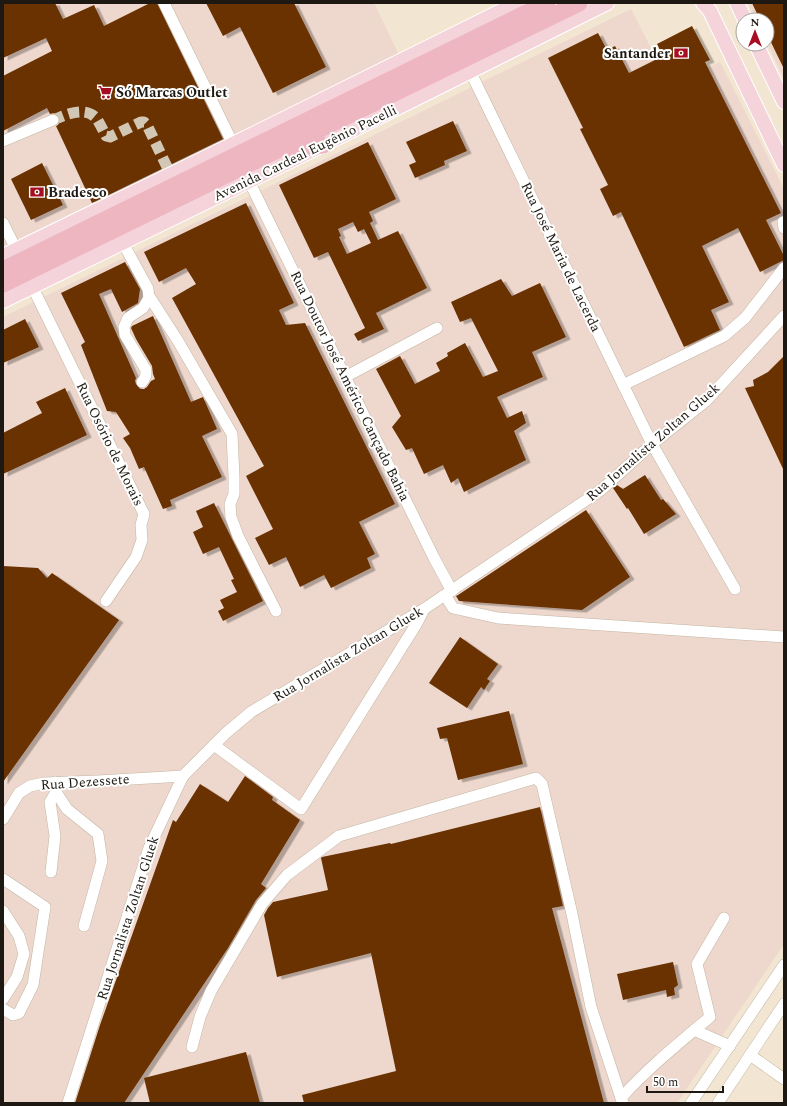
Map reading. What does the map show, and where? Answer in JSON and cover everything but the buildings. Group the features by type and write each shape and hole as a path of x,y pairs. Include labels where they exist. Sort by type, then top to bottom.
{"highway":[{"name":"Avenida Cardeal Eugênio Pacelli","path":"3,284 206,185 548,3"},
{"name":"Avenida Cardeal Eugênio Pacelli","path":"3,270 294,128 387,89 579,3"},
{"path":"233,144 294,128"},
{"path":"206,185 217,184 313,146 323,145"}],"main road":[{"path":"3,256 170,171 233,144 518,3"},
{"name":"Avenida Cardeal Eugênio Pacelli","path":"3,301 323,145 607,3"},
{"path":"703,3 710,11 784,165"},
{"path":"760,52 784,102"}],"street":[{"path":"164,3 233,144"},
{"name":"Rua José Maria de Lacerda","path":"470,71 652,444 735,588"},
{"path":"3,141 53,120"},
{"name":"Rua Doutor José Américo Cançado Bahia","path":"249,181 434,558 453,608 498,618 784,637"},
{"path":"3,223 16,249"},
{"path":"123,242 148,289 149,296 178,341 232,434 234,494 230,504 231,517 238,536 276,611"},
{"path":"623,385 724,336 745,318 784,268"},
{"name":"Rua Osório de Morais","path":"32,286 144,514 141,525 142,540 136,557 106,602"},
{"path":"142,382 146,376 146,370 126,335 124,327 128,318 143,308 149,296"},
{"name":"Rua Jornalista Zoltan Gluek","path":"68,1103 149,848 183,776 214,745 251,712 424,609 601,490 652,444 706,401 784,316"},
{"path":"345,377 437,328"},
{"path":"214,745 301,809 424,609"},
{"name":"Rua Dezessete","path":"3,819 19,793 30,786 44,783 56,787 106,781 183,776"},
{"path":"192,1047 200,1017 211,992 262,904 287,875 339,836 536,778 542,784 572,914 591,1007 622,1101"},
{"path":"51,872 55,836 50,802 56,787"},
{"path":"56,787 66,809 98,834 102,861 84,926"},
{"path":"3,879 45,907 33,985 19,1013 13,1015 3,1009"},
{"path":"3,911 19,936 24,954 17,977 3,999"},
{"path":"622,1101 634,1085 710,1017 697,964 724,918"},
{"path":"691,1103 784,965"},
{"path":"718,1103 784,1004"},
{"path":"694,1030 730,1046"},
{"path":"750,1055 784,1079"}],"shaded area":[{"path":"3,3 374,3 399,55 3,249"},
{"path":"749,3 784,3 784,79 771,52 775,52 775,12 753,12"},
{"path":"631,9 670,85 720,62 784,189 784,944 677,1103 3,1103 3,317"}],"tunnel":[{"path":"53,120 75,112 87,113 97,119 106,136 110,137 141,122 144,122 147,125 168,169"}],"place":[{"name":"Santander","path":"681,53"},
{"name":"Só Marcas Outlet","path":"105,92"},
{"name":"Bradesco","path":"37,192"}]}
